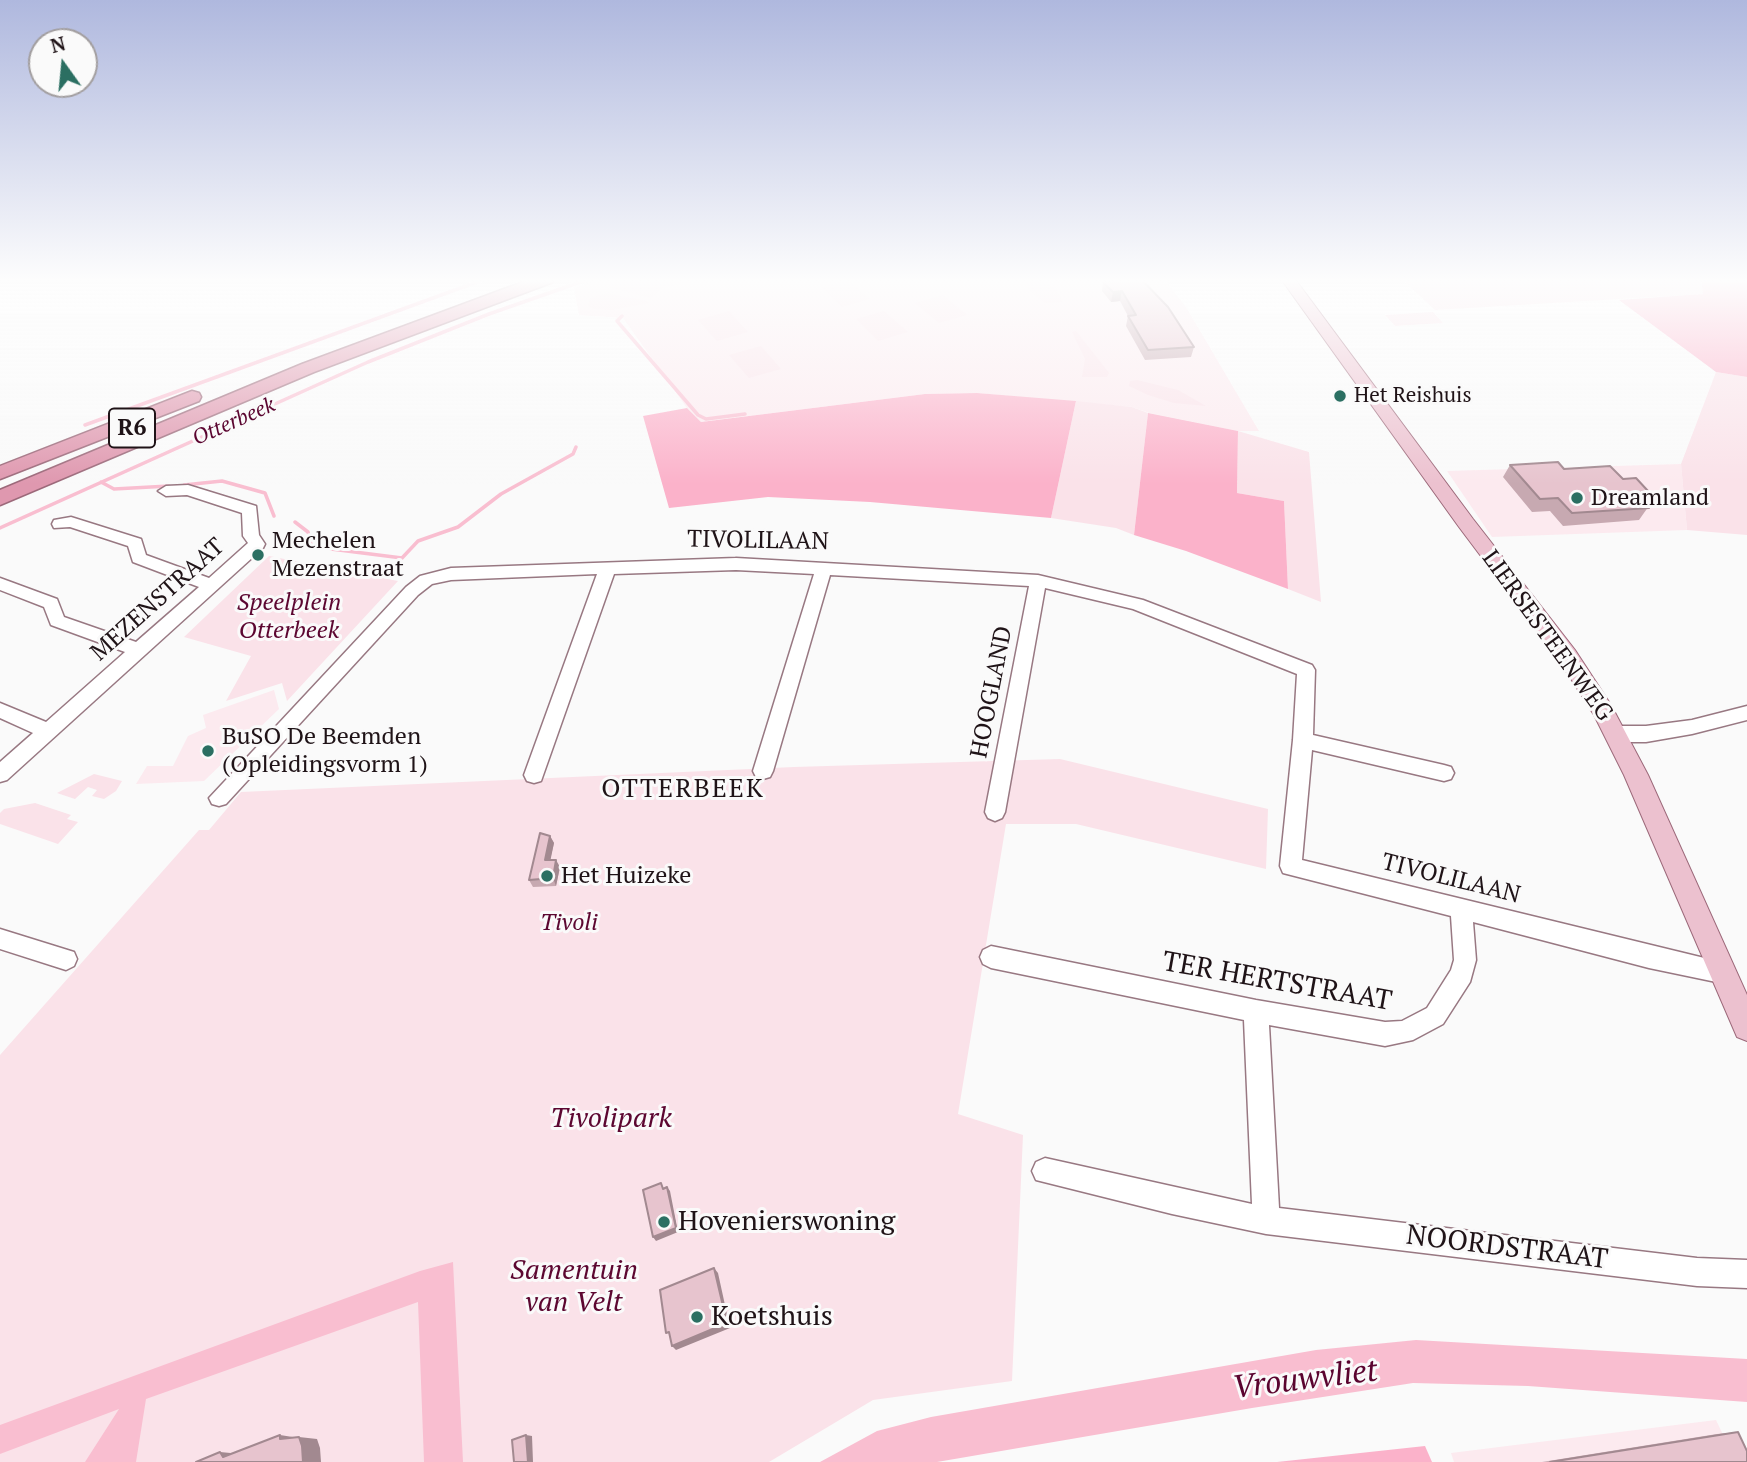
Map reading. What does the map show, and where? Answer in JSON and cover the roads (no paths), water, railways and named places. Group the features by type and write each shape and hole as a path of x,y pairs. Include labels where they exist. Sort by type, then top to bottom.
{"highway":[{"name":"R6","path":"0,486 240,383 335,347"},
{"name":"R6","path":"0,498 362,347"},
{"path":"0,473 131,420 217,388 240,383"},
{"path":"0,511 125,451 149,434"}],"main road":[{"name":"LIERSESTEENWEG","path":"1338,347 1466,523 1567,655 1616,734 1747,1027"}],"street":[{"name":"MEZENSTRAAT","path":"0,775 257,544 251,536 250,510 188,490 166,491"},
{"path":"60,524 71,522 135,543 139,558 211,585"},
{"name":"TIVOLILAAN","path":"219,798 412,591 426,580 452,574 736,564 1038,581 1137,604 1306,670 1303,740 1291,866 1649,957 1721,972"},
{"path":"763,771 824,568"},
{"path":"534,775 607,569"},
{"name":"HOOGLAND","path":"995,812 1038,581"},
{"path":"0,584 51,604 57,621 138,650"},
{"path":"0,710 48,731"},
{"path":"1616,734 1646,734 1692,727 1747,713"},
{"path":"1303,740 1444,773"},
{"name":"TER HERTSTRAAT","path":"991,957 1256,1011 1385,1034 1418,1027 1435,1016 1462,974 1465,960 1461,908"},
{"path":"0,939 66,959"},
{"path":"1256,1011 1266,1220"},
{"name":"NOORDSTRAAT","path":"1045,1171 1266,1220 1697,1272 1747,1274"}],"water":[{"path":"453,1262 463,1462 424,1462 418,1302 146,1399 136,1462 85,1462 119,1409 0,1454 0,1425 420,1271"},
{"name":"Vrouwvliet","path":"1416,1340 1747,1359 1747,1402 1528,1386 1413,1383 937,1462 820,1462 877,1431 931,1417 1316,1350"}],"waterway":[{"path":"85,425 298,347"},
{"name":"Otterbeek","path":"101,482 405,347"},
{"path":"640,347 698,415 706,419 745,414"},
{"path":"323,548 402,558 418,541 458,527 501,494 573,454 576,447"},
{"path":"184,485 222,481 265,493 274,516"},
{"name":"Otterbeek","path":"0,528 101,482"},
{"path":"101,482 114,489 169,486"},
{"path":"295,522 308,532 311,543"}],"place":[{"name":"Het Reishuis","path":"1340,396"},
{"name":"Dreamland","path":"1577,498"},
{"name":"Mechelen Mezenstraat","path":"258,555"},
{"name":"BuSO De Beemden (Opleidingsvorm 1)","path":"208,751"},
{"name":"Het Huizeke","path":"547,876"},
{"name":"Hovenierswoning","path":"664,1222"},
{"name":"Koetshuis","path":"697,1317"}],"district":[{"name":"OTTERBEEK","path":"683,790"}],"park label":[{"name":"Speelplein Otterbeek","path":"289,617"},
{"name":"Tivoli","path":"569,923"},
{"name":"Tivolipark","path":"611,1119"},
{"name":"Samentuin van Velt","path":"574,1287"}]}
